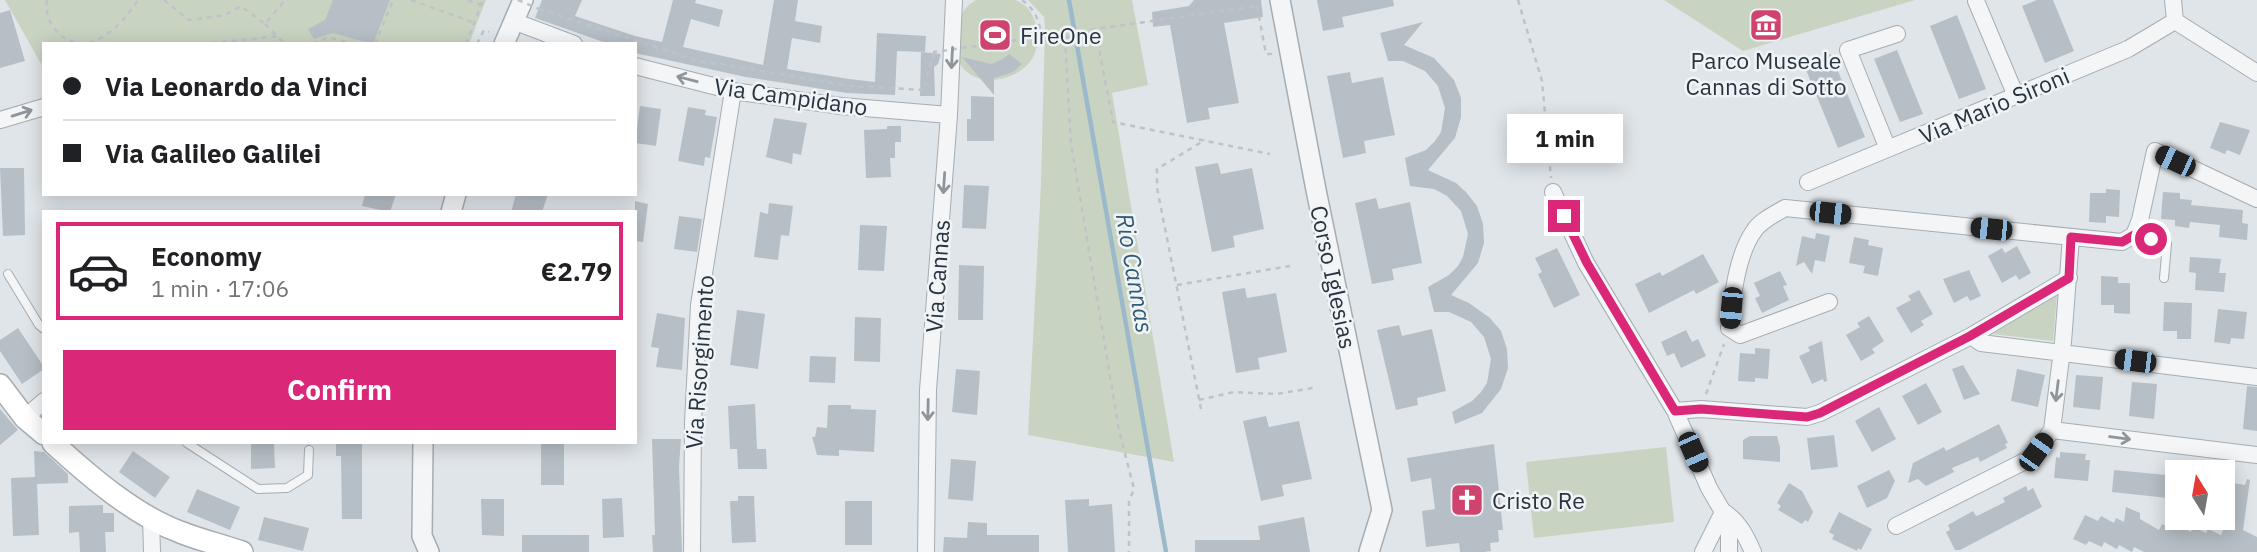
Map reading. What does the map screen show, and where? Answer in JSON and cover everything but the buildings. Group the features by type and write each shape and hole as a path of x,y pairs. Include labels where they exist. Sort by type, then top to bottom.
{"main road":[{"path":"0,385 25,418 42,433"},
{"path":"54,444 83,470 151,518 179,532 242,552"}],"street":[{"name":"Via Cannas","path":"926,552 928,390 949,115 954,0"},
{"name":"Corso Iglesias","path":"1280,0 1382,510 1369,552"},
{"path":"2173,0 2175,21 2257,73"},
{"path":"1976,1 2016,96"},
{"path":"505,42 513,21 527,3"},
{"path":"513,21 570,42"},
{"name":"Via Mario Sironi","path":"1808,182 2128,49 2175,21"},
{"path":"1888,149 1848,50 1897,34"},
{"name":"Via Campidano","path":"637,67 733,91 841,106 949,115"},
{"name":"Via Risorgimento","path":"692,552 699,305 733,91"},
{"path":"0,120 42,108"},
{"path":"1829,302 1741,335 1729,328 1744,248 1755,228 1785,208 2122,242 2134,235 2140,220 2155,151 2257,199"},
{"path":"1553,192 1587,263 1675,411 1709,488 1723,512 1729,530 1729,552"},
{"path":"1896,526 2027,460 2052,430 2062,351 2071,237"},
{"path":"1675,411 1701,409 1807,417 1820,413 1970,336 2069,278"},
{"path":"1970,336 1981,343 2257,377"},
{"path":"25,418 42,403"},
{"path":"2052,430 2257,455"},
{"path":"421,546 423,444"},
{"path":"1703,552 1723,512"},
{"path":"1723,512 1734,519 1753,552"},
{"path":"151,518 152,552"}],"lane":[{"path":"2134,235 2168,244 2164,278"},
{"path":"8,274 42,327"},
{"path":"189,444 258,489 287,488 308,475 309,450"}],"path":[{"path":"47,0 52,27 68,41 80,42"},
{"path":"94,42 122,23 138,0"},
{"path":"163,0 189,19 225,15 244,0"},
{"path":"265,24 285,0"},
{"path":"376,42 393,0"},
{"path":"411,0 475,23"},
{"path":"468,0 481,5"},
{"path":"467,42 483,0"},
{"path":"1022,0 1033,8 1040,24 1042,41 1096,33 1113,122 1270,153"},
{"path":"1517,0 1542,81 1553,192"},
{"path":"527,3 695,60 850,86 925,90 926,70 934,52 1257,6 1266,54 1271,54 1269,42"},
{"path":"241,5 284,42"},
{"path":"222,42 280,36"},
{"path":"317,42 328,37 346,42"},
{"path":"1065,37 1071,142 1119,430 1134,489 1129,501 1129,552"},
{"path":"1201,409 1157,188 1157,169 1205,140"},
{"path":"1177,285 1290,266"},
{"path":"1701,409 1729,328"},
{"path":"1199,400 1234,392 1276,394 1313,388"}],"green space":[{"path":"5,0 486,0 470,42 42,42 42,65"},
{"name":"FireOne","path":"976,0 1014,0 1028,9 1033,17 1037,34 1035,52 1024,68 1015,74 992,80 981,79 962,67 956,52 960,19 967,7"},
{"path":"1028,0 1132,0 1148,85 1112,93 1174,462 1028,435 1041,184 1045,26 1044,17"},
{"name":"Parco Museale Cannas di Sotto","path":"1664,0 1915,0 1743,51"},
{"path":"2057,294 2053,341 1993,334"},
{"path":"1666,447 1674,522 1534,538 1526,462"}],"waterway":[{"name":"Rio Cannas","path":"1069,0 1166,552"}],"place":[{"name":"Parco Museale Cannas di Sotto","path":"1766,25"},
{"name":"FireOne","path":"995,35"},
{"name":"Cristo Re","path":"1467,500"}],"route":[{"path":"1564,216 1587,263 1675,411 1701,409 1807,417 1820,413 1970,336 2069,278 2071,237 2122,242 2134,235 2151,239"}]}
